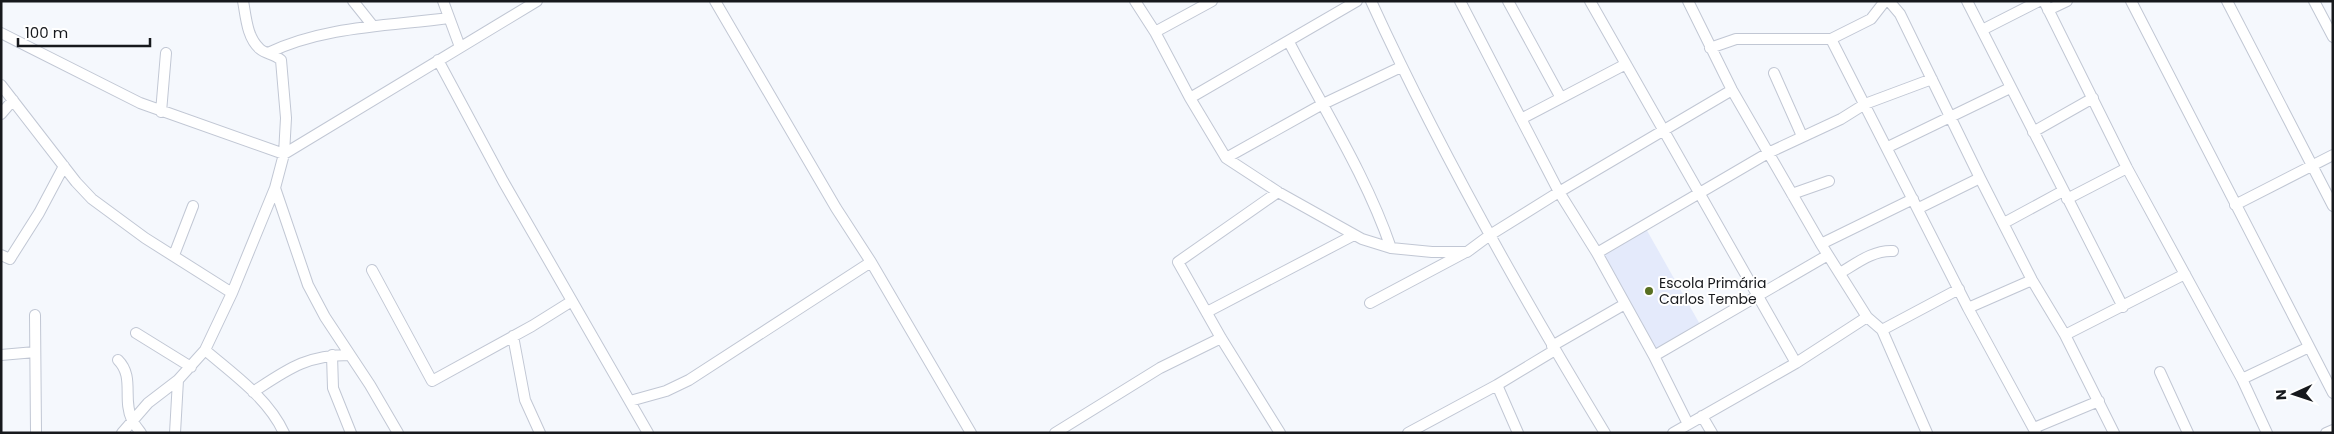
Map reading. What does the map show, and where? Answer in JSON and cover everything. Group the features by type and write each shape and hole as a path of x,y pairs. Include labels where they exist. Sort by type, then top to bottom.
{"street":[{"path":"122,433 132,419 148,403 178,380 205,350 232,293 275,188 284,154 286,118 284,83 280,60 276,55 260,49 249,33 243,1"},
{"path":"354,1 373,26"},
{"path":"443,1 460,47"},
{"path":"284,154 460,47 525,4 537,1"},
{"path":"715,1 971,433"},
{"path":"1136,1 1226,158 1278,192 1354,236 1391,248 1432,252 1466,252"},
{"path":"1155,32 1212,1"},
{"path":"1190,98 1289,42 1356,1"},
{"path":"1371,1 1401,67 1490,235 1553,348 1605,433"},
{"path":"1460,1 1559,192 1597,253 1654,356 1688,424"},
{"path":"1508,1 1561,98"},
{"path":"1590,1 1796,363"},
{"path":"1688,1 1732,90 1828,256 1867,317 1882,330 1927,433"},
{"path":"1710,48 1736,39 1831,39 1871,19 1885,1"},
{"path":"1889,1 1900,14 2032,280 2065,335 2114,433"},
{"path":"1967,1 2123,307"},
{"path":"1982,30 2039,1"},
{"path":"2067,1 2046,6 2127,168 2242,379 2267,433"},
{"path":"2131,1 2333,393"},
{"path":"2227,1 2333,206"},
{"path":"2314,1 2333,38"},
{"path":"268,53 286,44 351,28 450,18"},
{"path":"1,33 161,112 284,154"},
{"path":"1831,39 1888,147 1968,308 2035,431 2099,401"},
{"path":"1289,42 1321,105 1350,155 1382,222 1391,248"},
{"path":"161,112 166,53"},
{"path":"438,60 503,181 648,433"},
{"path":"1521,119 1626,64"},
{"path":"1226,158 1321,105 1401,67"},
{"path":"1774,72 1802,136"},
{"path":"1597,253 1768,153 1841,119 1865,104 1932,79"},
{"path":"1,85 92,199 145,238 232,293"},
{"path":"1888,147 2010,88"},
{"path":"1370,303 1466,252 1559,192 1732,90"},
{"path":"2033,132 2093,98"},
{"path":"1,114 13,100"},
{"path":"2235,205 2333,155"},
{"path":"1,255 10,259 39,214 64,166"},
{"path":"2004,223 2127,168"},
{"path":"1919,208 1980,178"},
{"path":"1792,194 1829,181"},
{"path":"275,188 308,285 325,317 398,433"},
{"path":"1278,192 1178,262 1221,338 1280,433"},
{"path":"1821,244 1913,199"},
{"path":"174,255 193,206"},
{"path":"1207,312 1354,236"},
{"path":"1840,273 1873,254 1893,251"},
{"path":"1654,356 1828,256"},
{"path":"630,401 666,390 689,380 871,262"},
{"path":"372,270 432,381 572,301"},
{"path":"2065,335 2185,274"},
{"path":"1968,308 2032,280"},
{"path":"1882,330 1959,289"},
{"path":"1408,433 1497,385 1625,304"},
{"path":"34,315 36,433"},
{"path":"1675,432 1796,363 1867,317"},
{"path":"136,333 191,367"},
{"path":"513,336 525,400 540,433"},
{"path":"1055,433 1160,368 1221,338"},
{"path":"2242,379 2309,347"},
{"path":"205,350 253,392 267,408 284,433"},
{"path":"1,355 35,352"},
{"path":"253,392 303,361 332,355 350,355"},
{"path":"332,355 333,388 351,433"},
{"path":"118,360 127,373 129,406 132,419 141,433"},
{"path":"2160,372 2188,433"},
{"path":"175,433 178,380"},
{"path":"1497,385 1515,431"},
{"path":"1702,416 1712,433"},
{"path":"2326,433 2333,430"}],"shaded area":[{"name":"Escola Primária Carlos Tembe","path":"1645,227 1702,328 1654,356 1597,253"}],"place":[{"name":"Escola Primária Carlos Tembe","path":"1649,291"}]}
